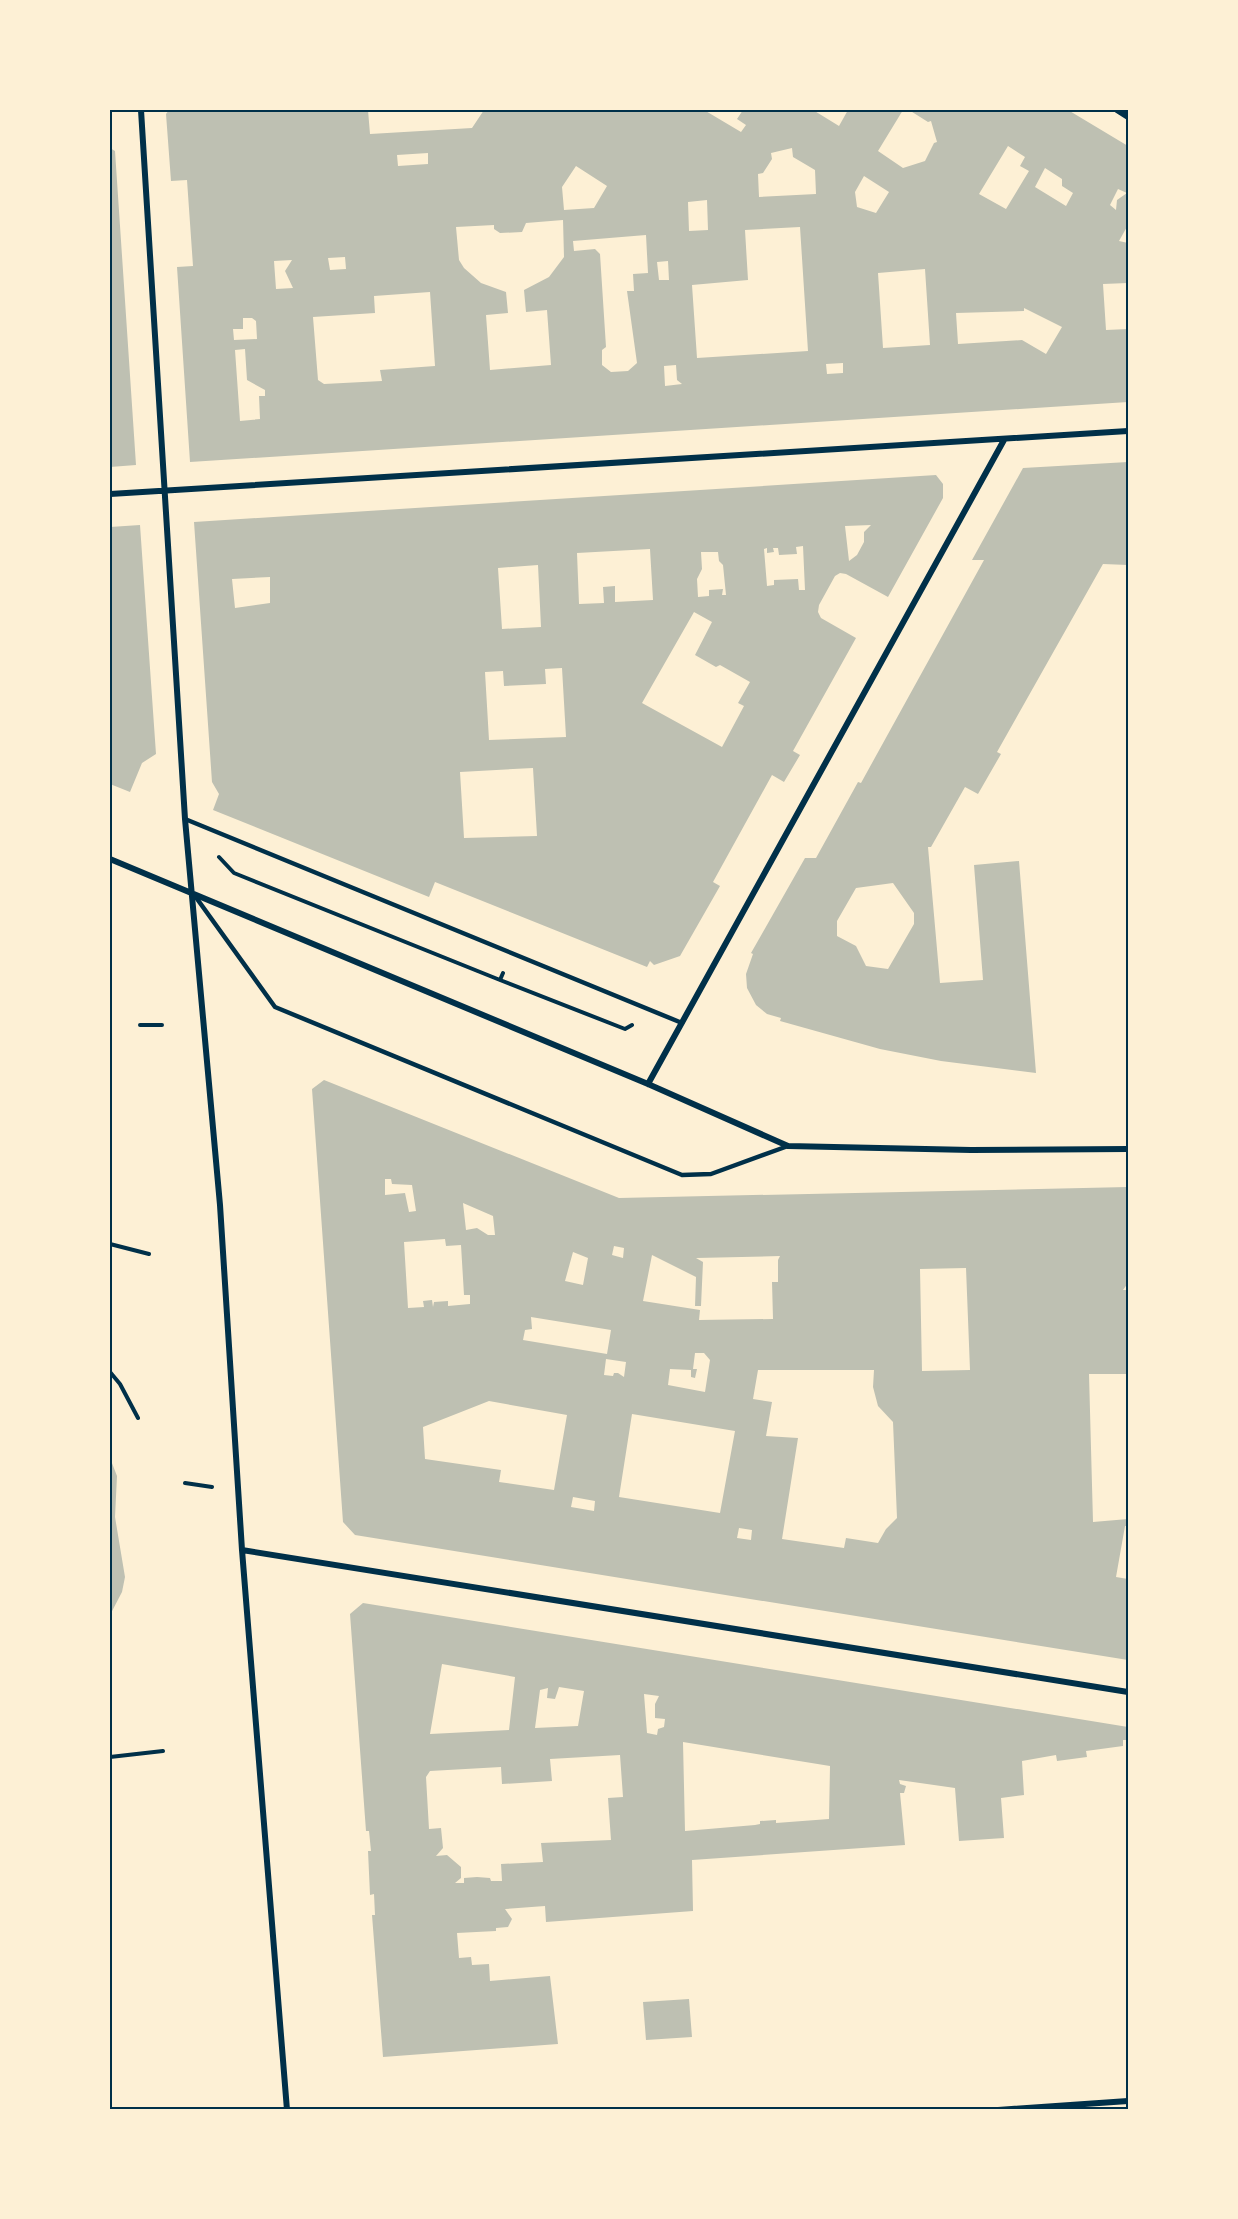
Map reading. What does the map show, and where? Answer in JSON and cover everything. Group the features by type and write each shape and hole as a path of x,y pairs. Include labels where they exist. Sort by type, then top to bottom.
{"street":[{"path":"141,110 185,819 220,1205 242,1550 287,2109"},
{"path":"1117,110 1128,117"},
{"path":"110,494 1128,431"},
{"path":"648,1084 1004,440"},
{"path":"110,859 192,891 648,1084 788,1146 971,1150 1128,1149"},
{"path":"242,1550 1128,1692"},
{"path":"998,2109 1128,2101"}],"lane":[{"path":"185,819 682,1023"},
{"path":"192,891 275,1007 682,1175 711,1174 788,1146"}],"path":[{"path":"219,848 219,859 234,873 625,1029 634,1024"},
{"path":"234,873 235,879"},
{"path":"500,980 503,970"},
{"path":"140,1025 162,1025"},
{"path":"110,1244 148,1254"},
{"path":"110,1372 120,1384 138,1418"},
{"path":"185,1483 212,1487"},
{"path":"110,1757 163,1751"}],"building":[{"path":"169,110 368,110 370,134 472,128 484,110 704,110 741,132 746,125 737,119 743,110 813,110 839,126 848,110 903,110 878,151 903,168 925,161 934,143 937,142 931,121 928,122 909,110 1068,110 1128,146 1128,225 1119,241 1128,243 1128,283 1103,284 1106,330 1128,329 1128,402 190,462 177,267 193,266 187,180 171,181 166,114","holes":["1008,146 1025,157 1020,166 1029,171 1006,209 979,194","792,148 793,157 815,170 816,194 759,197 758,174 763,173 772,159 771,153","428,153 428,164 398,166 397,155","576,166 607,186 594,208 564,210 562,187","1045,168 1062,179 1062,186 1073,193 1066,206 1035,187","864,176 889,192 876,213 857,207 855,192","1118,189 1127,193 1117,200 1116,210 1110,205","707,200 708,230 689,231 688,202","563,220 564,257 549,277 524,290 526,312 547,310 551,365 490,370 486,315 508,313 506,292 481,283 464,268 459,260 456,227 494,225 494,229 500,233 522,232 526,223","800,227 808,351 697,358 692,285 748,280 745,230","646,235 648,273 633,274 634,291 627,291 637,363 628,371 611,372 602,365 602,350 606,347 600,254 595,249 574,251 573,241","345,257 346,269 330,270 328,258","292,260 285,271 293,288 276,289 274,261","668,261 669,280 659,280 657,262","925,269 930,345 883,348 878,273","430,292 435,366 380,370 382,381 324,384 318,380 313,317 375,313 374,296","1024,308 1062,327 1046,354 1022,340 958,344 956,313 1024,311","243,318 252,318 256,321 257,339 234,340 233,329 243,329","245,349 247,380 265,390 265,396 259,396 260,419 240,421 235,350","843,363 843,373 827,374 826,364","676,365 677,380 682,384 665,386 664,366"]},
{"path":"110,148 115,151 136,465 110,467"},
{"path":"1128,462 1128,565 1103,564 997,752 1001,754 978,794 965,787 931,847 928,847 940,983 983,980 974,865 1019,861 1036,1073 941,1061 880,1049 780,1021 781,1018 767,1014 756,1005 747,988 746,974 753,954 751,953 805,858 816,858 858,782 861,783 984,560 972,560 1023,468","holes":["893,883 914,913 914,924 888,969 866,966 856,946 837,936 837,921 856,888"]},
{"path":"936,475 943,484 943,498 888,597 846,574 840,573 835,576 819,605 818,612 821,618 856,638 793,751 800,755 784,782 772,775 713,882 720,886 680,956 654,965 650,961 647,967 435,882 429,897 213,810 219,794 212,782 194,522","holes":["871,525 864,532 864,542 857,555 849,561 845,526","803,546 805,590 799,590 798,579 774,580 774,585 767,586 764,549 767,548 767,553 774,552 773,548 778,548 779,555 797,554 796,547","650,549 653,600 615,602 615,586 603,587 604,603 579,604 577,553","701,552 718,552 719,561 723,565 726,595 722,595 723,589 709,590 709,596 698,597 697,579 702,569","538,565 541,627 502,629 498,568","270,577 270,603 235,608 232,579","694,612 712,622 695,655 716,667 720,665 750,682 738,703 744,706 722,747 642,703","562,668 566,737 489,740 485,672 503,671 504,686 546,684 545,669","533,768 537,836 464,838 460,772"]},
{"path":"140,525 156,754 142,763 130,792 110,784 110,527"},
{"path":"324,1080 619,1198 1128,1187 1128,1283 1123,1290 1128,1290 1128,1374 1089,1374 1093,1522 1128,1519 1116,1577 1128,1579 1128,1660 355,1535 343,1522 312,1089","holes":["385,1179 391,1179 392,1184 412,1185 416,1211 409,1212 405,1193 385,1195","463,1203 493,1216 495,1235 488,1235 477,1228 466,1230","445,1239 446,1246 461,1245 464,1295 470,1295 470,1304 448,1306 448,1301 434,1302 433,1307 432,1300 423,1301 424,1307 408,1308 404,1242","614,1246 624,1248 623,1258 612,1255","573,1252 588,1258 583,1285 565,1281","652,1255 696,1277 695,1306 701,1306 703,1262 696,1258 780,1256 778,1282 772,1282 773,1319 699,1320 700,1310 643,1301","966,1268 970,1370 922,1371 920,1269","531,1317 611,1330 607,1354 523,1340 525,1330 532,1329","695,1353 704,1353 710,1360 705,1392 668,1385 670,1369 691,1370 691,1377 695,1378 697,1369 693,1369","606,1359 626,1362 624,1377 614,1373 613,1376 604,1375","758,1370 874,1370 873,1387 878,1406 893,1422 897,1518 886,1529 878,1543 846,1538 844,1548 782,1539 798,1438 766,1436 772,1402 753,1399","489,1401 567,1415 554,1490 499,1482 501,1470 425,1459 423,1427","632,1414 735,1431 720,1513 619,1497","573,1497 595,1501 594,1511 571,1507","739,1528 752,1530 751,1540 737,1538"]},
{"path":"110,1458 117,1476 115,1517 125,1577 122,1592 110,1615"},
{"path":"363,1603 1128,1727 1128,1740 1123,1740 1123,1746 1086,1751 1087,1757 1057,1761 1056,1755 1022,1761 1024,1795 1001,1798 1004,1838 959,1841 955,1788 899,1780 900,1784 906,1786 904,1793 900,1793 905,1845 692,1860 693,1911 546,1922 545,1906 505,1909 512,1919 508,1927 496,1928 496,1931 457,1933 459,1958 471,1957 472,1965 489,1964 490,1981 550,1976 558,2044 383,2057 372,1915 375,1915 374,1894 370,1895 368,1851 371,1851 369,1831 366,1831 350,1614","holes":["442,1664 515,1677 509,1730 430,1734","559,1687 584,1691 578,1726 535,1728 540,1690 548,1688 547,1698 555,1699","644,1694 659,1696 655,1704 655,1718 665,1719 664,1727 658,1729 657,1735 647,1733","683,1742 830,1766 829,1819 776,1823 776,1820 760,1821 760,1824 685,1831","620,1755 623,1797 608,1798 611,1840 541,1843 543,1862 501,1864 502,1881 477,1877 464,1878 464,1883 455,1883 461,1878 461,1867 447,1855 436,1856 443,1848 441,1828 429,1829 426,1777 430,1771 501,1767 502,1784 552,1781 550,1759"]},
{"path":"689,1999 692,2037 646,2040 643,2002"}]}
